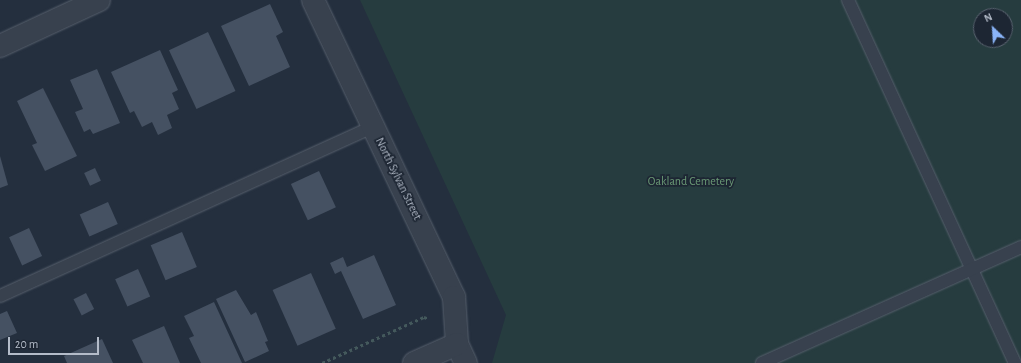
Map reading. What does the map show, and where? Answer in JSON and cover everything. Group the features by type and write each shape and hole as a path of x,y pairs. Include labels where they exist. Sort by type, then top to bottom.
{"street":[{"path":"0,46 99,0"},
{"name":"North Sylvan Street","path":"313,0 454,297 462,353"},
{"path":"414,363 462,353"}],"lane":[{"path":"848,0 974,270 1015,363"},
{"path":"0,296 373,127"},
{"path":"762,363 974,270 1021,247"}],"path":[{"path":"322,363 424,316 432,321"}],"green space":[{"name":"Oakland Cemetery","path":"360,0 1021,0 1021,363 492,363 506,315"}],"building":[{"path":"270,4 283,32 276,36 290,67 249,86 221,26"},
{"path":"208,32 235,91 196,109 169,50"},
{"path":"160,50 178,90 172,93 179,109 167,115 172,128 158,135 152,122 142,127 134,111 130,113 111,72"},
{"path":"97,69 120,123 93,134 90,129 84,132 75,112 83,109 70,80"},
{"path":"43,88 77,156 45,171 32,145 37,143 17,101"},
{"path":"0,156 8,185 0,188"},
{"path":"95,168 101,181 90,186 84,173"},
{"path":"319,171 336,207 308,220 291,184"},
{"path":"108,202 118,224 89,237 80,215"},
{"path":"29,228 42,256 22,265 9,237"},
{"path":"182,232 197,267 166,280 151,245"},
{"path":"374,255 396,305 363,319 341,271 335,274 330,263 343,257 347,267"},
{"path":"138,269 150,296 127,307 115,279"},
{"path":"311,273 336,329 297,346 273,290"},
{"path":"236,290 251,315 256,312 268,341 265,342 269,351 245,362 216,299"},
{"path":"86,293 94,309 82,315 74,299"},
{"path":"214,302 242,363 201,363 189,338 194,336 184,316"},
{"path":"7,311 17,333 0,340 0,314"},
{"path":"164,326 180,363 143,363 132,340"},
{"path":"102,339 113,363 67,363 64,356"}]}
